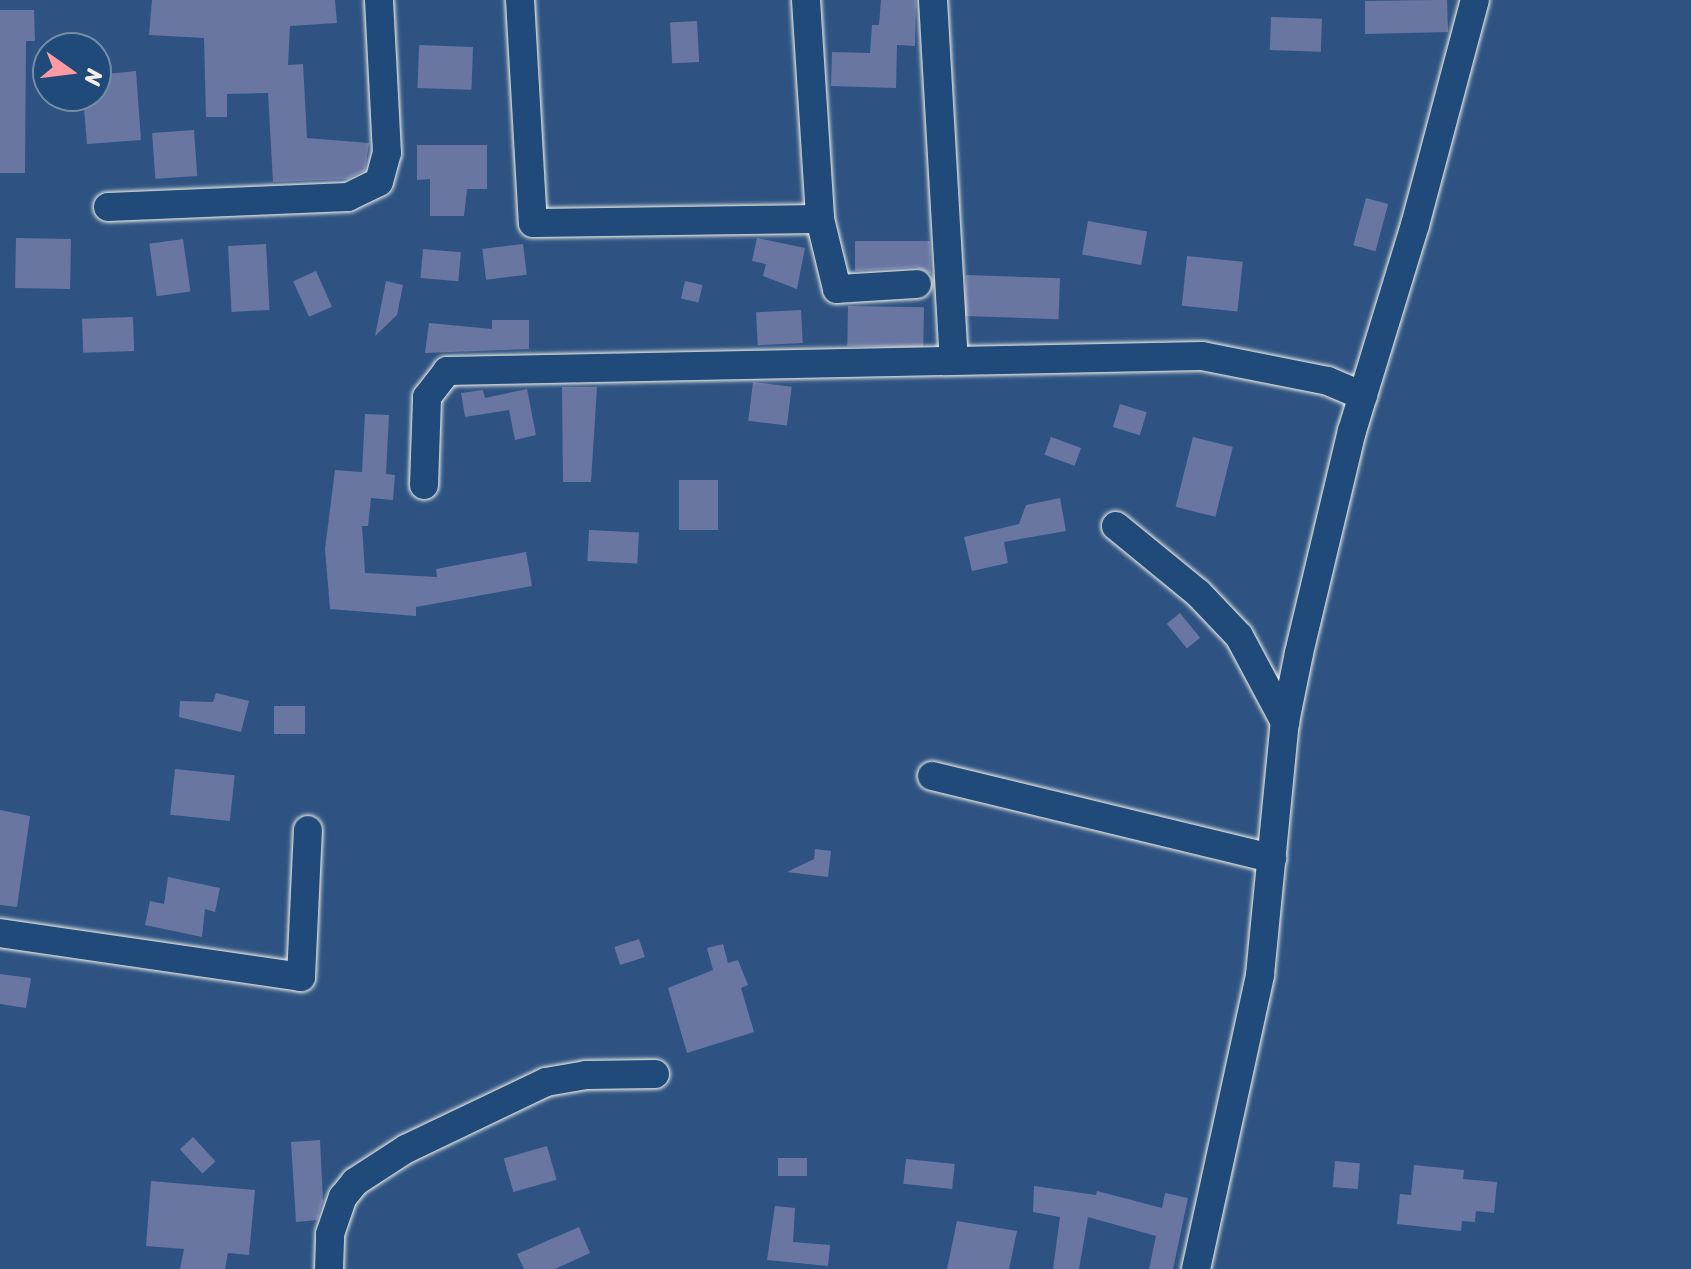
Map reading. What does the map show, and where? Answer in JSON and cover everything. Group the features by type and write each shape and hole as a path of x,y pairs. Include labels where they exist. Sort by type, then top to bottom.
{"street":[{"path":"108,207 348,197 379,182 387,153 379,0"},
{"path":"520,0 533,223 820,219"},
{"path":"806,0 820,219 837,289 917,284"},
{"path":"933,0 954,360"},
{"path":"1196,1269 1260,975 1285,722 1317,571 1475,0"},
{"path":"424,485 427,397 447,371 1202,356 1328,381 1363,396"},
{"path":"1116,526 1198,593 1239,636 1285,722"},
{"path":"932,776 1272,858"},
{"path":"0,933 301,977 308,830"},
{"path":"329,1269 330,1234 343,1197 355,1182 406,1149 546,1082 586,1075 655,1074"}],"building":[{"path":"152,0 335,0 337,23 290,26 288,65 303,64 307,138 369,143 365,170 347,179 273,182 268,93 227,94 227,117 206,117 204,38 149,35"},
{"path":"881,0 916,0 915,46 897,45 896,88 831,86 832,52 870,53 872,25 879,25"},
{"path":"1447,0 1448,32 1365,34 1365,1"},
{"path":"0,10 34,10 35,32 32,32 32,41 26,41 25,173 0,173"},
{"path":"1271,17 1322,19 1321,52 1270,50"},
{"path":"697,21 699,62 672,63 670,22"},
{"path":"419,45 473,47 471,90 417,88"},
{"path":"136,71 141,140 87,144 84,112 112,112 112,73"},
{"path":"194,130 197,176 155,179 152,133"},
{"path":"417,145 487,145 487,189 467,189 464,216 430,216 430,179 417,180"},
{"path":"1366,198 1388,204 1376,251 1353,245"},
{"path":"1088,221 1147,231 1141,265 1082,254"},
{"path":"16,238 71,239 70,289 15,288"},
{"path":"757,238 805,248 797,289 763,276 766,264 752,261"},
{"path":"183,239 190,291 157,296 149,244"},
{"path":"855,241 930,241 931,274 916,267 855,271"},
{"path":"266,244 269,310 232,312 228,246"},
{"path":"523,244 527,275 486,280 482,249"},
{"path":"423,249 461,252 458,281 420,278"},
{"path":"1187,256 1243,262 1237,312 1182,306"},
{"path":"316,271 332,307 309,317 293,281"},
{"path":"966,275 1060,278 1059,319 965,316"},
{"path":"386,281 403,285 397,315 375,336"},
{"path":"685,281 703,285 698,303 681,299"},
{"path":"848,306 924,307 923,347 847,346"},
{"path":"801,310 803,343 758,345 756,312"},
{"path":"133,317 134,351 83,353 82,319"},
{"path":"492,320 529,320 529,349 425,353 429,323 492,329"},
{"path":"753,382 792,387 787,425 748,421"},
{"path":"562,387 597,387 591,482 563,482"},
{"path":"527,389 536,435 515,440 509,410 465,417 461,393 483,390 485,398"},
{"path":"1120,404 1147,412 1140,435 1113,427"},
{"path":"365,414 389,415 386,474 395,475 393,500 371,498 368,526 362,526 365,573 437,577 436,569 526,552 532,586 416,607 416,616 330,609 325,549 335,470 362,472"},
{"path":"1051,437 1081,448 1075,466 1045,455"},
{"path":"1193,437 1233,447 1215,517 1176,507"},
{"path":"679,480 718,480 718,530 679,530"},
{"path":"1060,498 1066,531 1004,542 1008,563 972,571 964,537 1019,524 1026,505"},
{"path":"589,530 639,533 637,564 587,561"},
{"path":"1180,613 1200,638 1187,649 1167,624"},
{"path":"216,693 249,701 241,732 179,717 180,701 213,702"},
{"path":"274,706 305,706 305,734 274,734"},
{"path":"175,769 235,775 230,821 170,815"},
{"path":"0,810 30,816 17,907 0,905"},
{"path":"815,849 831,851 828,877 787,872 814,859"},
{"path":"168,877 220,888 215,912 205,909 202,937 145,925 150,901 164,904"},
{"path":"639,939 645,957 620,965 614,947"},
{"path":"723,944 728,963 738,960 748,985 741,988 754,1032 687,1053 668,988 713,970 707,948"},
{"path":"0,974 31,978 26,1008 0,1004"},
{"path":"193,1137 216,1161 202,1173 180,1149"},
{"path":"320,1140 323,1201 317,1220 296,1222 291,1142"},
{"path":"547,1146 557,1180 513,1192 504,1158"},
{"path":"778,1158 807,1158 807,1176 778,1176"},
{"path":"906,1159 955,1164 952,1189 903,1184"},
{"path":"1335,1161 1360,1163 1358,1189 1333,1187"},
{"path":"1414,1165 1464,1170 1463,1179 1497,1182 1494,1213 1476,1211 1475,1222 1462,1221 1461,1231 1397,1224 1400,1194 1411,1195"},
{"path":"151,1181 255,1190 249,1255 228,1253 225,1269 180,1269 184,1249 146,1246"},
{"path":"1034,1186 1096,1195 1097,1191 1162,1208 1165,1193 1188,1198 1173,1269 1149,1269 1156,1236 1088,1217 1079,1269 1053,1269 1060,1217 1033,1212"},
{"path":"775,1206 795,1208 793,1242 830,1245 828,1266 767,1260"},
{"path":"957,1221 1017,1231 1009,1269 947,1269"},
{"path":"579,1227 590,1253 555,1269 524,1269 517,1254"}]}
